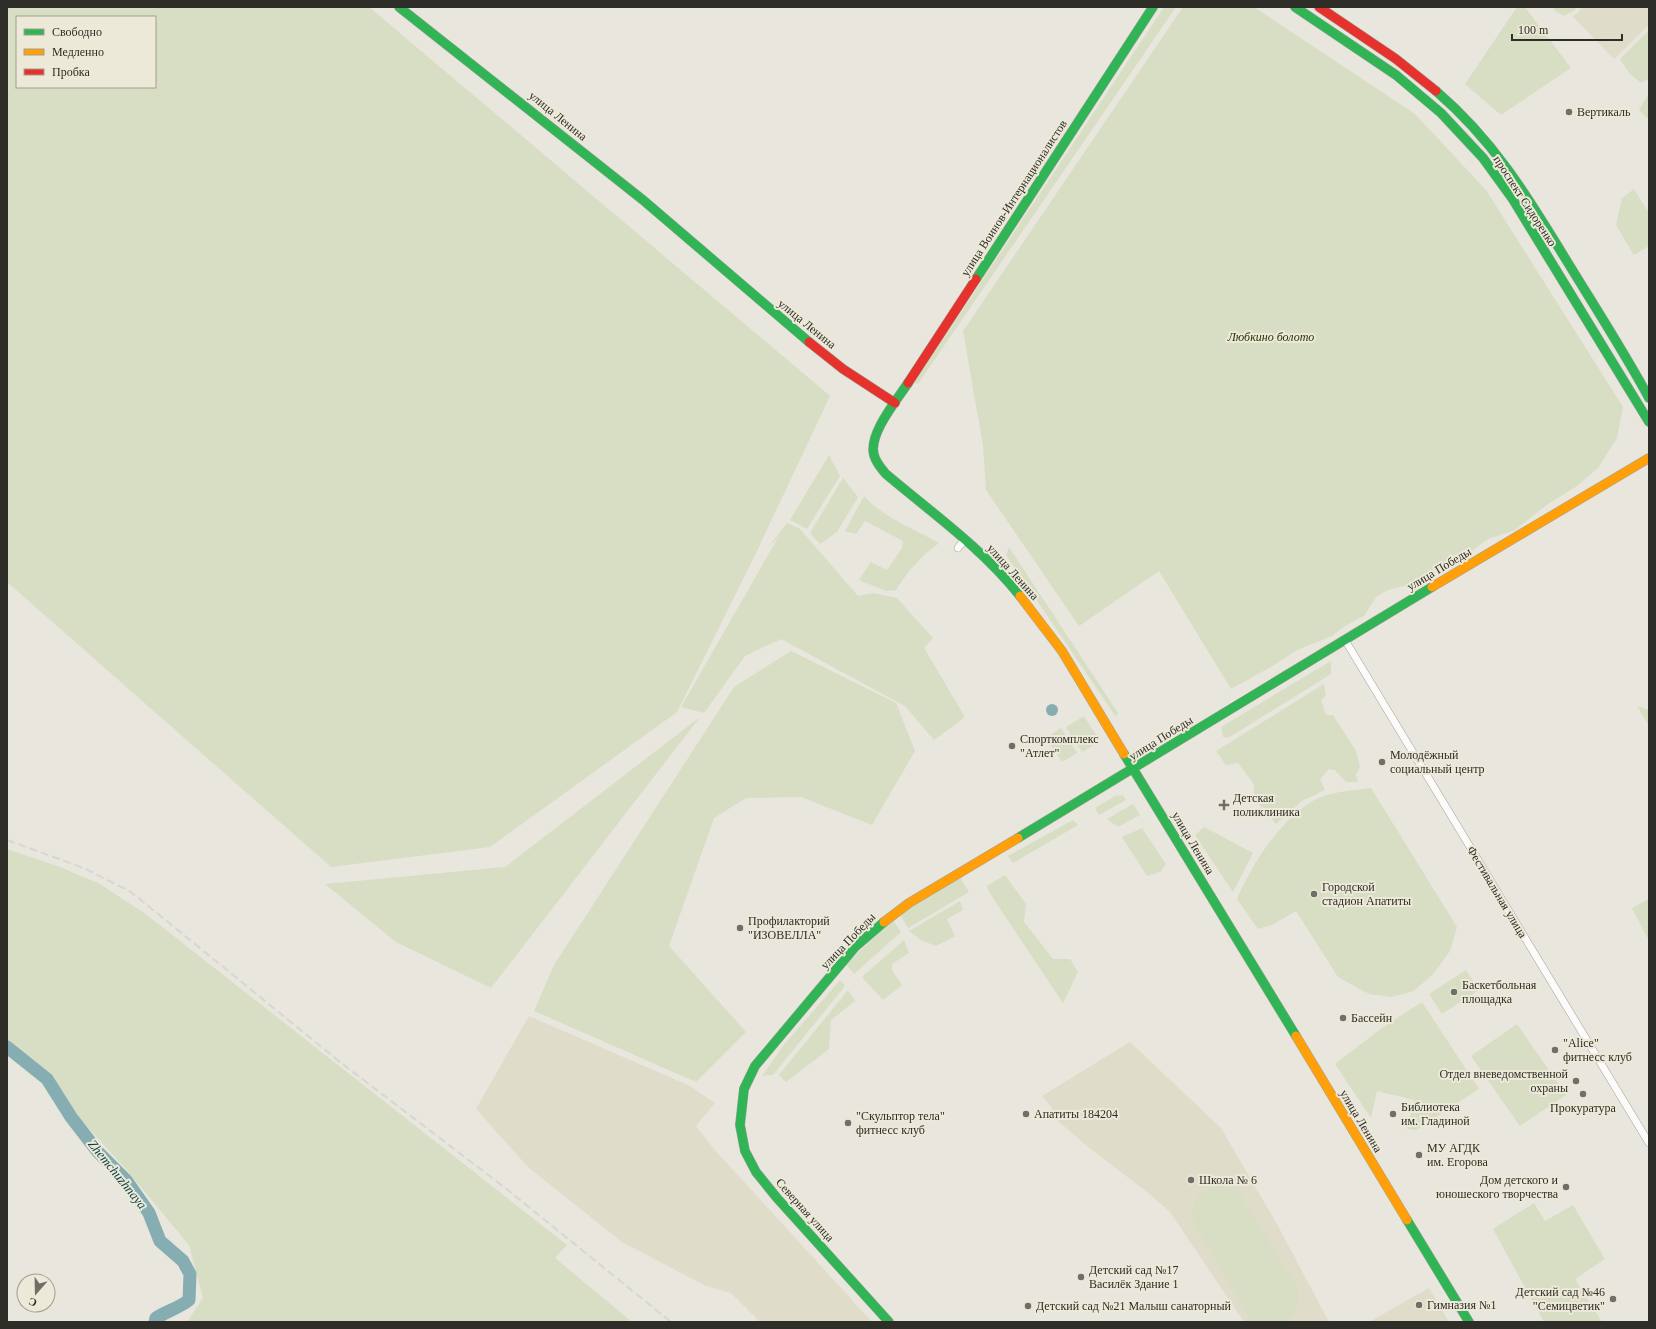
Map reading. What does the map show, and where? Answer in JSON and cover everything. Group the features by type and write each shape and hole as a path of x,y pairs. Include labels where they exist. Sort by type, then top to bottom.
{"main road":[{"name":"улица Ленина","path":"399,7 644,200 797,333 843,369 895,403 873,441 872,450 877,464 896,482 965,539 1003,575 1027,603 1062,651 1469,1322"},
{"name":"улица Воинов-Интернационалистов","path":"895,403 1153,7"},
{"name":"проспект Сидоренко","path":"1295,7 1396,75 1441,113 1482,158 1512,198 1649,422"},
{"name":"проспект Сидоренко","path":"1319,7 1397,59 1449,102 1492,146 1520,184 1649,398"},
{"path":"1441,113 1449,102"},
{"name":"улица Победы","path":"742,1098 748,1078 762,1057 871,931 892,914 1649,458"},
{"name":"Северная улица","path":"742,1098 740,1125 742,1136 745,1151 756,1172 777,1198 889,1322"}],"street":[{"path":"958,548 965,539"},
{"name":"Фестивальная улица","path":"1345,640 1649,1143"}],"shaded area":[{"path":"1583,7 1649,7 1649,25 1614,59 1573,17"},
{"path":"529,1016 690,1086 715,1103 696,1126 714,1149 872,1322 760,1322 731,1293 706,1286 622,1242 528,1167 476,1109"},
{"name":"Школа № 6","path":"1130,1042 1221,1128 1278,1226 1329,1322 1244,1322 1170,1212 1058,1121 1052,1108 1042,1096"},
{"name":"Гимназия №1","path":"1429,1288 1449,1322 1369,1322"}],"green space":[{"path":"7,7 369,7 830,396 755,555 677,712 490,847 331,867 7,582"},
{"path":"1164,7 1176,7 918,384 914,383"},
{"name":"Любкино болото","path":"1183,7 1254,7 1415,114 1486,190 1623,407 1617,438 1598,468 1577,486 1548,504 1515,530 1488,539 1458,561 1420,582 1388,590 1376,597 1364,616 1345,626 1332,636 1297,650 1276,664 1231,689 1159,571 1079,626 986,490 983,445 963,331"},
{"path":"1517,7 1525,7 1571,68 1501,115 1465,84"},
{"path":"1553,7 1576,7 1575,10 1564,16 1554,10"},
{"path":"1649,30 1649,79 1641,83 1629,73 1620,59"},
{"path":"1649,93 1649,120 1639,110"},
{"path":"1634,189 1649,213 1649,246 1634,255 1616,225 1622,198"},
{"path":"829,455 840,476 807,529 790,520"},
{"path":"843,478 858,497 837,532 820,544 810,533"},
{"path":"864,496 890,517 939,543 915,565 896,590 886,591 859,580 871,562 887,570 902,548 903,541 865,521 856,534 845,531"},
{"path":"787,523 800,529 858,596 873,593 897,598 933,638 924,648 962,712 964,718 934,740 905,706 781,639 745,656 704,713 681,707 779,536 766,550"},
{"path":"1009,547 1118,713 1116,717 1006,555"},
{"path":"791,651 896,703 915,751 872,825 801,797 746,798 714,818 669,946 746,1032 696,1082 534,1011 554,965 734,687"},
{"path":"1331,661 1331,674 1228,738 1223,737 1221,727"},
{"path":"1324,684 1326,696 1321,700 1326,715 1333,715 1356,751 1360,767 1356,775 1358,782 1346,782 1335,770 1329,769 1320,779 1325,790 1302,801 1276,824 1254,798 1254,784 1238,763 1226,765 1216,751"},
{"path":"1637,706 1649,710 1649,726"},
{"path":"1084,716 1100,741 1082,752 1066,727"},
{"path":"700,717 491,988 396,942 325,884 505,867"},
{"path":"1061,728 1077,753 1062,762 1046,738"},
{"path":"1371,788 1457,927 1450,951 1434,973 1414,991 1391,997 1369,994 1338,977 1296,911 1272,925 1258,929 1237,899 1250,872 1277,832 1299,810 1318,798 1340,792"},
{"path":"1123,795 1126,800 1099,815 1095,808 1115,796"},
{"path":"1133,804 1140,815 1118,827 1107,819"},
{"path":"1073,820 1078,825 1013,863 1008,856"},
{"path":"1204,827 1253,853 1233,892 1195,835"},
{"path":"1142,828 1166,864 1160,872 1147,876 1122,837"},
{"path":"7,849 60,867 100,884 147,915 567,1245 555,1258 632,1322 187,1322 203,1298 189,1245 125,1168 7,1039"},
{"path":"1005,875 1026,904 1024,922 1053,959 1070,959 1078,972 1063,1003 989,892 987,886"},
{"path":"960,877 969,892 908,928 900,914"},
{"path":"1649,899 1649,941 1632,908"},
{"path":"960,901 963,910 947,919 955,936 936,946 921,940 909,931"},
{"path":"893,920 901,932 854,974 846,964"},
{"path":"904,940 909,953 892,964 892,970 902,985 883,1000 862,977"},
{"name":"Баскетбольная площадка","path":"1466,970 1479,990 1442,1014 1429,994"},
{"path":"840,980 845,986 773,1075 762,1076 783,1046"},
{"path":"848,990 855,1001 831,1020 829,1049 786,1082 779,1075"},
{"path":"1422,1002 1479,1089 1416,1130 1407,1129 1414,1100 1377,1091 1371,1118 1335,1064 1382,1028"},
{"path":"1517,1024 1566,1095 1520,1126 1471,1056"},
{"path":"1214,1186 1228,1187 1240,1194 1296,1285 1298,1290 1298,1305 1294,1314 1286,1322 1256,1322 1250,1318 1194,1224 1193,1211 1196,1200 1203,1192"},
{"path":"1534,1203 1545,1221 1573,1205 1605,1259 1575,1279 1602,1322 1544,1322 1493,1229"}],"water":[{"path":"1050,704 1054,704 1058,710 1054,716 1050,716 1046,712 1046,708"}],"waterway":[{"name":"Zhemchuzhnaya","path":"7,1047 47,1079 71,1117 98,1152 126,1180 149,1213 160,1241 183,1261 190,1274 189,1300 156,1318 155,1322"}],"railway":[{"path":"7,840 86,869 131,892 340,1062 504,1187 671,1322"}],"traffic: fast":[{"path":"399,7 643,200 809,342"},
{"path":"976,279 1153,7"},
{"path":"1295,7 1396,75 1441,113 1483,158 1512,198 1649,422"},
{"path":"1436,91 1492,148 1522,190 1608,327 1649,398"},
{"path":"908,383 879,427 873,447 876,460 886,474 939,517 990,562 1020,596"},
{"path":"1018,838 1432,587"},
{"path":"1124,754 1296,1036"},
{"path":"884,922 855,947 755,1066 744,1089 740,1125 745,1151 756,1172 777,1198 889,1322"},
{"path":"1407,1220 1469,1322"}],"traffic: slow":[{"path":"1432,587 1649,458"},
{"path":"1020,596 1062,651 1124,754"},
{"path":"884,922 909,903 1018,838"},
{"path":"1296,1036 1407,1220"}],"traffic: jam":[{"path":"1319,7 1396,59 1436,91"},
{"path":"908,383 976,279"},
{"path":"809,342 843,369 895,403"}],"place":[{"name":"Вертикаль","path":"1569,112"},
{"name":"Спорткомплекс \"Атлет\"","path":"1012,746"},
{"name":"Молодёжный социальный центр","path":"1382,762"},
{"name":"Детская поликлиника","path":"1224,805"},
{"name":"Городской стадион Апатиты","path":"1314,894"},
{"name":"Профилакторий \"ИЗОВЕЛЛА\"","path":"740,928"},
{"name":"Баскетбольная площадка","path":"1454,992"},
{"name":"Бассейн","path":"1343,1018"},
{"name":"\"Alice\" фитнесс клуб","path":"1555,1050"},
{"name":"Отдел вневедомственной охраны","path":"1576,1081"},
{"name":"Прокуратура","path":"1583,1094"},
{"name":"Апатиты 184204","path":"1026,1114"},
{"name":"Библиотека им. Гладиной","path":"1393,1114"},
{"name":"\"Скульптор тела\" фитнесс клуб","path":"848,1123"},
{"name":"МУ АГДК им. Егорова","path":"1419,1155"},
{"name":"Школа № 6","path":"1191,1180"},
{"name":"Дом детского и юношеского творчества","path":"1566,1187"},
{"name":"Детский сад №17 Василёк Здание 1","path":"1081,1277"},
{"name":"Детский сад №46 \"Семицветик\"","path":"1613,1299"},
{"name":"Гимназия №1","path":"1419,1305"},
{"name":"Детский сад №21 Малыш санаторный","path":"1028,1306"}]}
